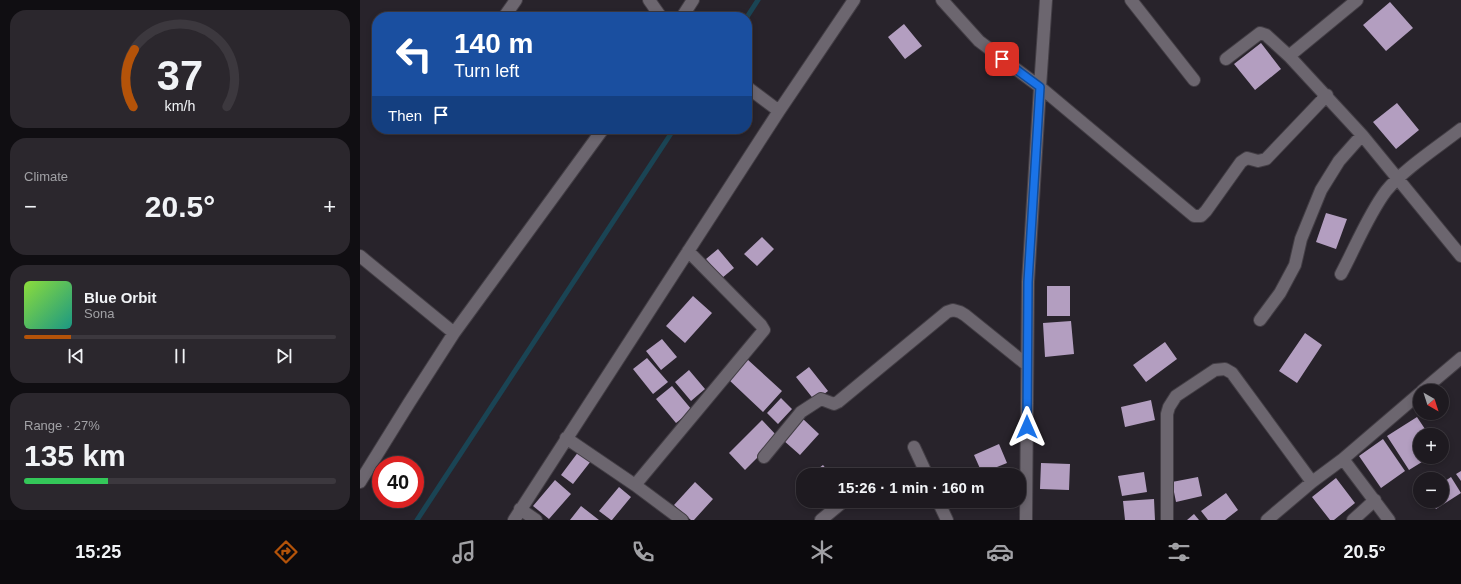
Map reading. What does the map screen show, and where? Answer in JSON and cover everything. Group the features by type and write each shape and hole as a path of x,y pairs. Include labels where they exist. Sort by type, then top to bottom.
{"street":[{"path":"508,12 516,0"},
{"path":"649,0 657,12"},
{"path":"685,12 693,0"},
{"path":"514,520 779,111 854,0"},
{"path":"942,0 978,41 1040,87 1192,214 1198,217 1206,211 1242,162 1247,158 1258,161 1266,159 1327,96"},
{"path":"1026,520 1028,282 1046,0"},
{"path":"1132,0 1194,80"},
{"path":"1289,56 1357,0"},
{"path":"1226,59 1260,33 1266,35 1289,56 1362,135 1461,256"},
{"path":"752,91 779,111"},
{"path":"1341,274 1370,218 1386,192 1398,178 1461,129"},
{"path":"360,482 454,334 599,134"},
{"path":"1260,320 1280,293 1295,265 1301,239 1321,190 1339,161 1362,135"},
{"path":"635,485 764,331 761,325 688,251"},
{"path":"360,256 454,334"},
{"path":"764,457 801,412 821,399 834,404 838,402 952,310 956,310 965,315 1027,365"},
{"path":"1430,384 1461,358"},
{"path":"1167,520 1167,414 1169,407 1176,396 1215,370 1225,369 1232,374 1312,482"},
{"path":"1267,520 1312,482 1343,459 1413,399"},
{"path":"566,438 635,485 682,520"},
{"path":"914,446 924,468"},
{"path":"1343,459 1389,520"},
{"path":"1353,520 1375,500"},
{"path":"821,520 836,508"},
{"path":"941,508 946,520"},
{"path":"520,509 536,520"}],"building":[{"path":"1390,2 1413,28 1386,51 1363,25"},
{"path":"904,24 922,46 905,59 888,37"},
{"path":"1261,43 1281,69 1255,90 1234,64"},
{"path":"1397,103 1419,130 1396,149 1373,122"},
{"path":"1326,213 1347,219 1336,249 1316,242"},
{"path":"762,237 774,249 757,266 744,254"},
{"path":"718,249 734,268 722,278 706,259"},
{"path":"1047,286 1070,286 1070,316 1047,316"},
{"path":"693,296 712,313 685,343 666,326"},
{"path":"1071,321 1074,354 1045,357 1043,323"},
{"path":"1305,333 1322,345 1297,383 1279,371"},
{"path":"662,339 677,357 661,370 646,351"},
{"path":"1165,342 1177,359 1146,382 1133,365"},
{"path":"647,358 668,382 653,394 633,369"},
{"path":"747,359 782,391 763,412 728,379"},
{"path":"809,367 828,391 815,401 796,377"},
{"path":"689,370 705,389 691,401 675,382"},
{"path":"672,386 692,410 676,423 656,399"},
{"path":"781,398 792,409 778,424 767,413"},
{"path":"1151,400 1155,420 1125,427 1121,407"},
{"path":"802,418 819,434 800,455 783,440"},
{"path":"762,420 778,437 745,470 729,453"},
{"path":"1413,420 1419,420 1424,428 1413,428 1413,464 1419,464 1409,470 1387,436"},
{"path":"1383,439 1405,471 1381,488 1359,456"},
{"path":"999,444 1007,463 994,468 980,468 974,455"},
{"path":"579,451 591,461 573,484 561,475"},
{"path":"1041,463 1070,464 1069,490 1040,489"},
{"path":"1461,471 1461,481 1456,474"},
{"path":"1144,472 1147,492 1122,496 1118,476"},
{"path":"1198,477 1202,496 1176,502 1172,482"},
{"path":"1451,477 1461,493 1449,501 1449,478"},
{"path":"1336,478 1355,503 1334,520 1330,520 1312,497"},
{"path":"555,480 571,494 549,519 533,506"},
{"path":"695,482 713,499 694,520 691,520 674,505"},
{"path":"619,487 631,497 611,520 599,511"},
{"path":"1226,493 1238,510 1225,520 1208,520 1201,511"},
{"path":"1154,499 1155,520 1125,520 1123,501"},
{"path":"581,506 599,520 570,520"},
{"path":"1194,514 1199,520 1187,520"}],"waterway":[{"path":"750,12 758,0"},
{"path":"417,520 671,134"}],"route":[{"path":"1002,59 1040,87 1028,282 1027,427"}]}
